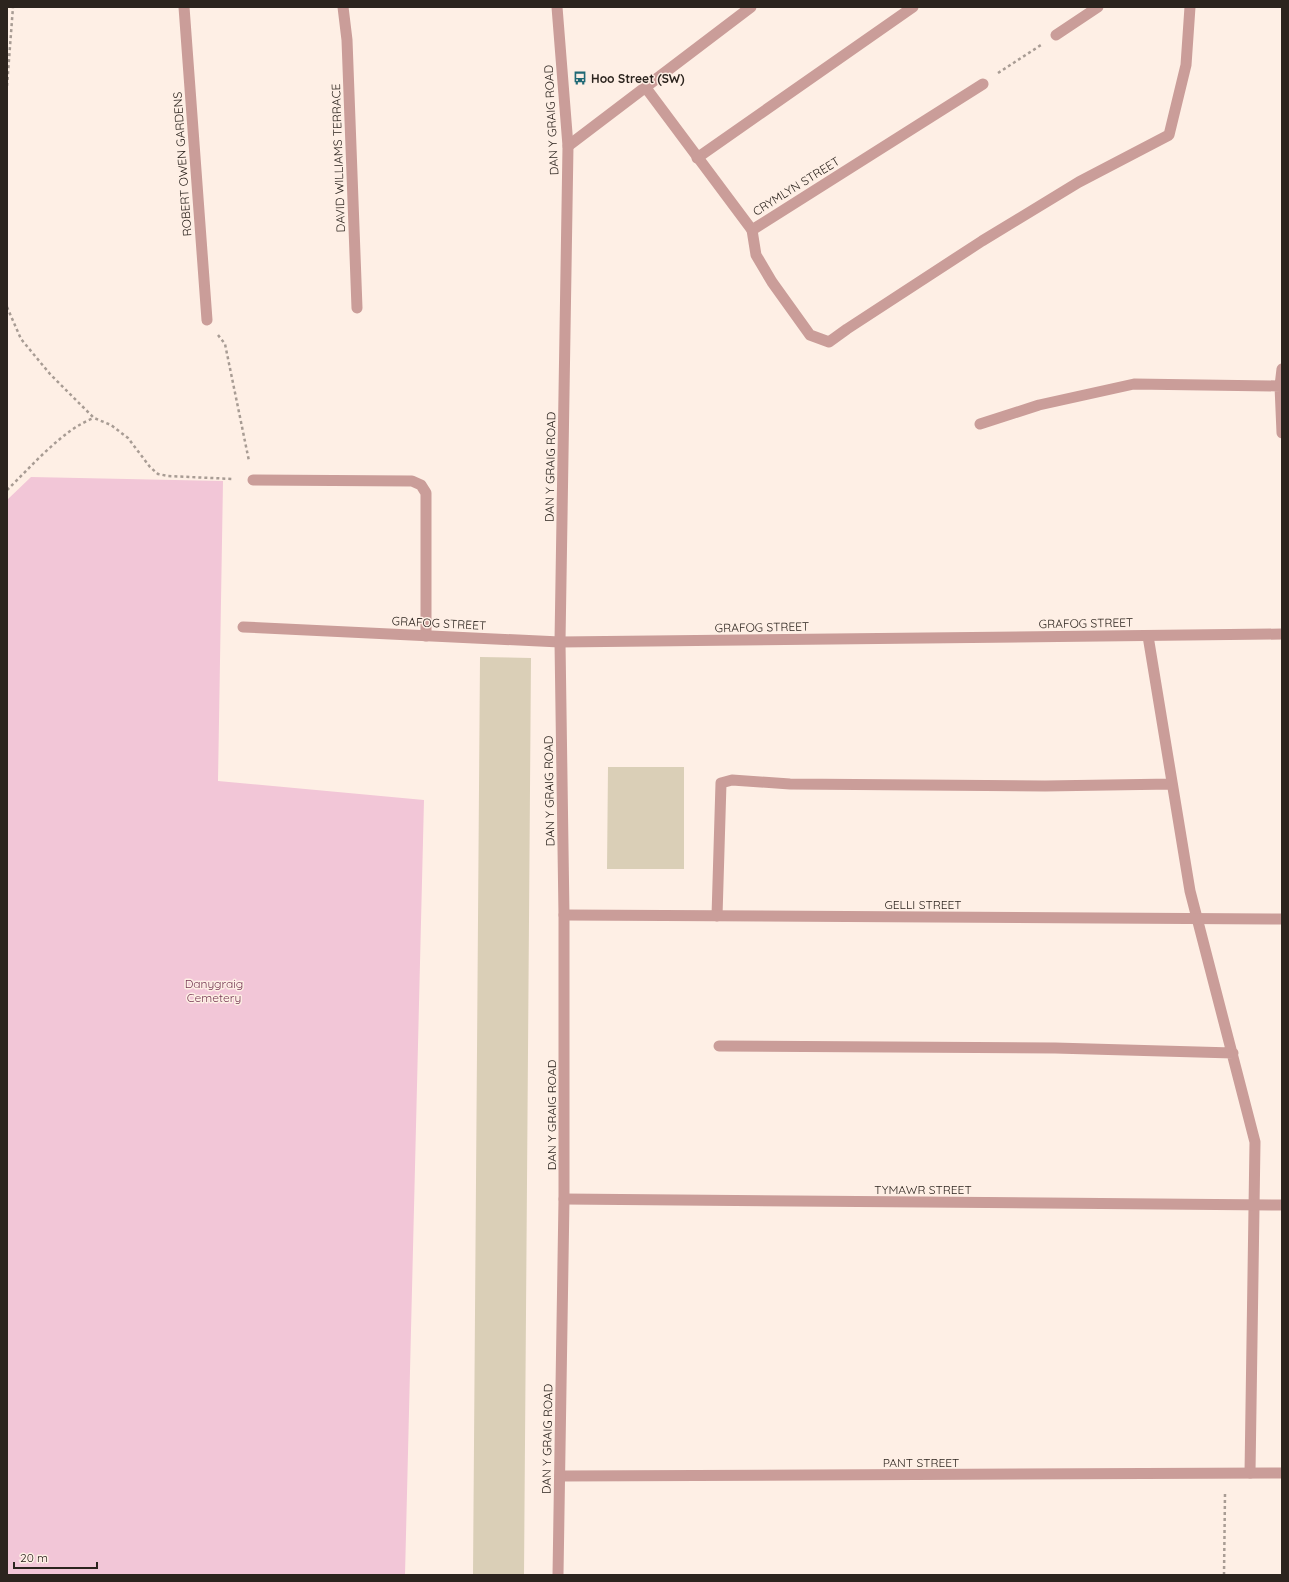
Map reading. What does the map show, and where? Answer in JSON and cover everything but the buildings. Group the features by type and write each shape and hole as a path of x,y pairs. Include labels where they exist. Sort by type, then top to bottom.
{"street":[{"name":"ROBERT OWEN GARDENS","path":"184,7 207,320"},
{"name":"DAVID WILLIAMS TERRACE","path":"343,7 347,40 357,308"},
{"name":"DAN Y GRAIG ROAD","path":"557,7 568,146 560,642 564,915 564,1199 558,1575"},
{"path":"568,146 751,7"},
{"path":"697,158 914,7"},
{"path":"1056,35 1098,7"},
{"path":"752,230 756,255 772,282 810,335 829,342 847,328 982,241 1079,182 1169,135 1186,65 1190,7"},
{"name":"CRYMLYN STREET","path":"646,88 752,230 983,84"},
{"path":"1282,369 1280,386 1282,433"},
{"path":"980,424 1039,405 1134,384 1280,386"},
{"path":"253,480 412,481 421,485 426,493 426,636"},
{"name":"GRAFOG STREET","path":"243,627 560,642 1282,634"},
{"path":"1148,636 1190,891 1255,1142 1250,1474"},
{"path":"717,916 721,783 732,780 821,784 1037,786 1172,784"},
{"name":"GELLI STREET","path":"564,915 1282,919"},
{"path":"719,1046 1055,1048 1233,1053"},
{"name":"TYMAWR STREET","path":"564,1199 1282,1205"},
{"name":"PANT STREET","path":"560,1476 1282,1473"}],"path":[{"path":"7,86 13,7"},
{"path":"983,84 1056,35"},
{"path":"7,307 21,339 50,374 94,418 111,425 128,438 150,467 158,474 168,476 253,480 225,344 207,320"},
{"path":"7,490 68,432 83,422 94,418"},
{"path":"1224,1575 1226,1474"}],"green space":[{"name":"Danygraig Cemetery","path":"31,477 223,481 218,781 424,800 405,1575 7,1575 7,500"}],"place":[{"name":"Hoo Street (SW)","path":"580,78"}]}
